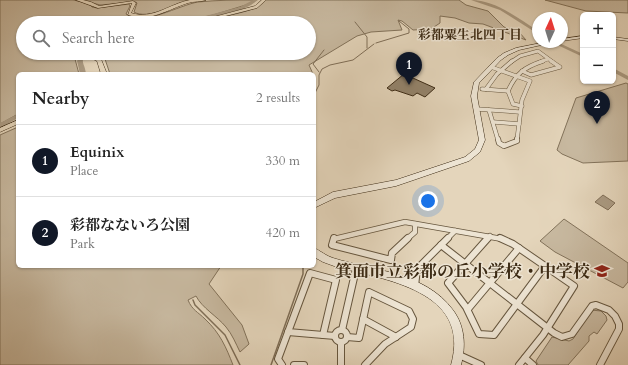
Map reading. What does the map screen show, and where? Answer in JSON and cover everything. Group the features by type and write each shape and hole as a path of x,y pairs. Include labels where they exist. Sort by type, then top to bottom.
{"main road":[{"path":"78,0 98,7 133,2 134,4 129,14 141,16 156,14 190,1 204,0"},
{"path":"221,16 256,7 264,0"},
{"path":"99,60 103,72"},
{"path":"0,130 16,123"}],"street":[{"path":"568,39 580,37"},
{"path":"616,38 628,40"},
{"path":"316,204 327,197 396,183 467,159 478,150 482,140 474,96 474,86 499,59 511,52 532,46"},
{"path":"508,91 484,89 501,70 515,58 538,51 560,67 531,75 522,71"},
{"path":"522,106 513,104 508,91 509,85 532,63 548,59"},
{"path":"489,110 494,122 499,143 504,146 517,140 522,100 530,81 491,67"},
{"path":"477,109 520,112"},
{"path":"494,122 519,124"},
{"path":"415,224 415,232 392,253 391,260 332,245 334,238 405,222 490,236 507,240 574,286 547,328 519,365"},
{"path":"415,286 417,269 455,231"},
{"path":"490,236 448,283 468,309 479,334 494,335 546,266"},
{"path":"441,245 547,328 562,337 572,334 592,306 596,305 610,311 619,324 619,330 600,365"},
{"path":"468,309 519,248"},
{"path":"316,253 327,261 394,278 415,286 436,297 452,316 459,333 459,355 456,365"},
{"path":"342,330 356,269"},
{"path":"282,365 278,359 310,273 336,280 323,335"},
{"path":"347,337 359,338 369,292 405,308 412,315 413,323 411,327 385,344 364,365"},
{"path":"363,319 396,337"},
{"path":"335,336 337,331 342,330"},
{"path":"342,330 346,333 347,337"},
{"path":"288,332 335,336"},
{"path":"335,336 336,340 341,342"},
{"path":"341,342 346,340 347,337"},
{"path":"341,342 341,365"},
{"path":"459,355 480,365"},
{"path":"525,358 533,365"},
{"path":"294,365 304,365"}],"shaded area":[{"path":"0,0 73,0 88,3 92,7 97,8 129,4 130,6 126,14 131,16 16,16 16,60 75,60 78,72 16,72 16,115 0,124"},
{"path":"82,0 190,0 162,11 140,14 134,12 136,2 100,5"},
{"path":"219,0 254,0 249,4 213,15 154,16 198,2"},
{"path":"265,0 459,0 466,5 488,11 504,27 519,32 526,40 483,24 469,23 455,18 440,16 440,23 431,29 413,30 402,21 398,20 402,30 371,32 357,36 309,65 312,72 109,72 105,60 316,60 316,16 225,16 243,12 260,5"},
{"path":"545,0 628,0 628,13 586,11"},
{"path":"626,83 628,84 628,161 583,163 562,154 557,150 576,98"},
{"path":"16,128 16,268 220,268 209,284 242,325 249,344 240,352 226,327 202,304 196,296 188,300 193,309 210,324 219,335 233,365 0,365 0,135"},
{"path":"603,195 615,203 608,210 595,202"},
{"path":"564,219 628,263 628,282 623,288 555,252 540,241"},
{"path":"591,310 601,311 606,316 607,320 597,334 594,332 589,336 589,341 568,365 538,365 536,361 552,337 569,341 573,339"}],"building":[{"path":"404,74 435,88 425,97 417,93 413,96 395,90 392,91 387,88"}],"waterway":[{"path":"210,16 241,8 256,0"},
{"path":"473,0 501,9 532,29"},
{"path":"376,43 409,33 409,29 399,21"},
{"path":"355,22 367,37 367,48"},
{"path":"316,91 319,85 319,75 322,69 330,65 353,60 374,44"},
{"path":"566,48 580,55"},
{"path":"319,72 313,64 324,50"},
{"path":"80,60 83,72"},
{"path":"616,72 628,78"},
{"path":"0,126 16,117"},
{"path":"271,365 303,274 303,268"},
{"path":"193,300 195,305 225,335 240,365"}],"place":[{"name":"Equinix","path":"409,85"},
{"name":"彩都なないろ公園","path":"597,124"},
{"name":"箕面市立彩都の丘小学校・中学校","path":"602,271"}],"district":[{"name":"彩都粟生北四丁目","path":"470,34"}]}
